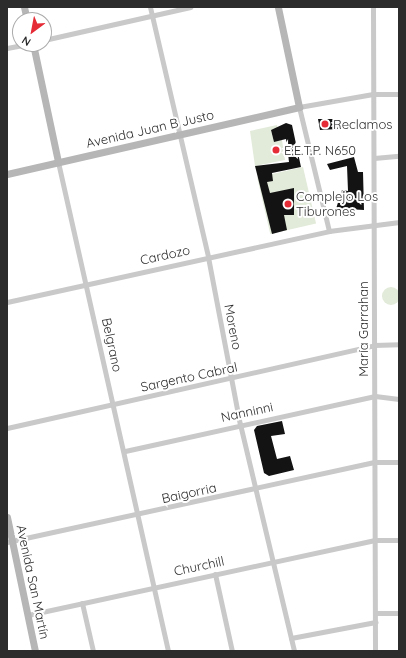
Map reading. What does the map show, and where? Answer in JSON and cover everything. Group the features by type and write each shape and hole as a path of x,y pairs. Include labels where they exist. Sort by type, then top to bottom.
{"main road":[{"path":"278,7 299,107"},
{"name":"Belgrano","path":"35,52 58,162"},
{"name":"Avenida Juan B Justo","path":"7,174 299,107"},
{"name":"Avenida San Martín","path":"7,517 10,541 35,651"}],"street":[{"name":"Moreno","path":"150,7 177,136 208,257 240,424 294,651"},
{"path":"52,38 190,7"},
{"name":"María Garrahan","path":"373,7 375,651"},
{"path":"329,231 299,107 373,94 399,94"},
{"path":"374,158 399,156"},
{"name":"Belgrano","path":"58,162 125,451 152,588 168,651"},
{"name":"Cardozo","path":"7,302 86,283 329,231 374,223 399,222"},
{"name":"Sargento Cabral","path":"7,428 113,404 232,380 374,345 399,344"},
{"name":"Nanninni","path":"125,451 240,424 375,396 399,399"},
{"name":"Baigorria","path":"10,541 255,491 375,462 399,462"},
{"name":"Churchill","path":"28,615 375,540 399,540"},
{"path":"215,574 232,651"},
{"path":"82,603 93,651"},
{"path":"376,613 399,613"},
{"path":"291,638 376,622"}],"green space":[{"path":"277,125 278,129 271,131 274,141 282,140 285,160 255,166 250,131"},
{"name":"Complejo Los Tiburones","path":"303,167 316,224 270,234 257,178"},
{"path":"391,287 397,290 400,296 397,302 391,305 385,302 382,296 385,290"}],"building":[{"name":"Reclamos","path":"318,119 335,119 338,129 320,130"},
{"path":"286,123 292,125 301,167 272,173 273,181 267,182 270,193 294,188 294,215 284,215 287,230 272,234 255,166 289,162 286,139 274,142 271,130"},
{"path":"354,157 358,172 363,172 364,210 347,209 343,217 334,215 342,190 348,191 347,166 330,170 327,164"},
{"path":"282,421 285,434 271,436 277,459 290,456 294,470 269,476 264,473 254,430 257,426"}],"place":[{"name":"Reclamos","path":"325,124"},
{"name":"E.E.T.P. N650","path":"276,150"},
{"name":"Complejo Los Tiburones","path":"288,204"}]}
